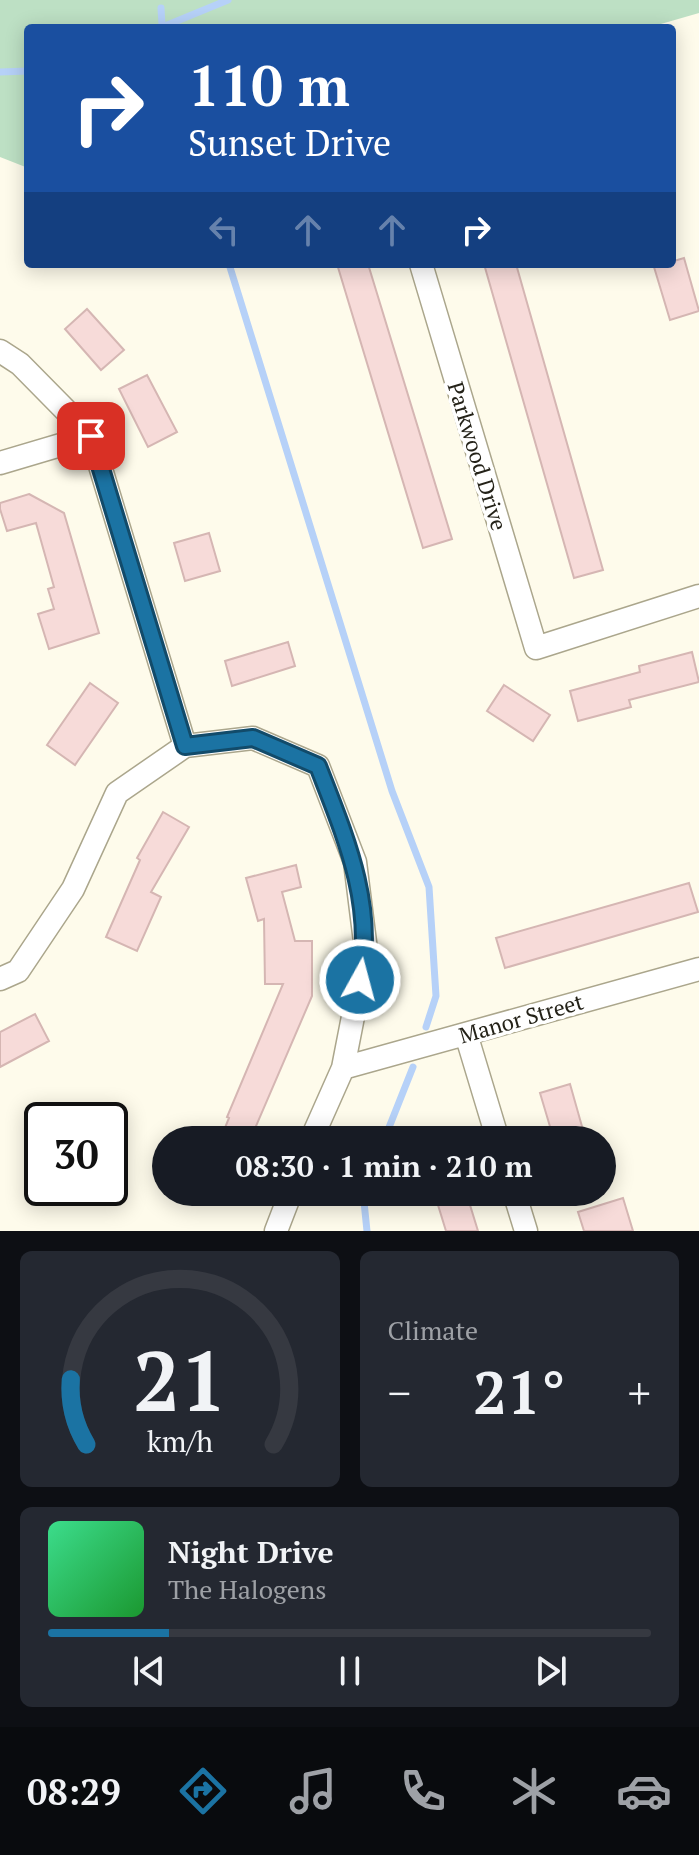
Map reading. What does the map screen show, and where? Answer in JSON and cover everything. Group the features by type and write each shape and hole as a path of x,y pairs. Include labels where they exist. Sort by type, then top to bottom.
{"street":[{"name":"Parkwood Drive","path":"422,268 536,648 699,596"},
{"path":"0,351 20,364 91,436 185,746"},
{"path":"0,463 91,436"},
{"path":"0,979 18,971 73,889 117,793 185,746 253,738 318,766 355,862 366,950 343,1068 317,1126"},
{"name":"Manor Street","path":"343,1068 699,969"},
{"path":"466,1034 494,1126"},
{"path":"276,1231 286,1206"},
{"path":"518,1206 526,1231"}],"green space":[{"path":"0,0 699,0 699,13 661,24 24,24 24,166 0,157"}],"building":[{"path":"684,258 699,311 670,320 654,268 676,268 676,260"},
{"path":"338,268 369,268 452,539 423,548"},
{"path":"485,268 517,268 603,570 574,578"},
{"path":"87,309 124,350 101,370 65,329"},
{"path":"147,375 177,432 148,447 119,389"},
{"path":"29,494 64,513 99,633 49,649 38,614 54,609 48,589 54,587 36,523 7,531 0,509 0,503"},
{"path":"209,533 220,571 185,581 174,543"},
{"path":"288,642 295,666 232,686 225,661"},
{"path":"692,652 699,682 629,700 631,707 578,721 570,691 640,672 639,666"},
{"path":"90,683 118,703 75,765 47,745"},
{"path":"504,685 550,715 533,741 487,711"},
{"path":"163,812 189,827 151,892 161,897 137,951 106,937 140,860 137,858"},
{"path":"296,865 301,887 282,892 295,941 312,941 312,996 256,1126 226,1126 283,984 265,984 264,919 258,921 246,878"},
{"path":"689,883 698,912 505,968 496,938"},
{"path":"35,1014 49,1041 0,1067 0,1032"},
{"path":"570,1084 582,1126 550,1126 540,1093"},
{"path":"623,1198 633,1231 584,1231 578,1212 597,1206 616,1206 616,1200"},
{"path":"438,1206 470,1206 478,1231 446,1231"}],"waterway":[{"path":"170,24 228,0"},
{"path":"161,8 162,24"},
{"path":"0,72 24,71"},
{"path":"230,268 392,791 429,887 436,996 426,1027"},
{"path":"390,1126 413,1067"},
{"path":"364,1206 367,1231"}],"route":[{"path":"91,436 185,746 253,738 318,766 355,862 366,950 360,980"}]}
